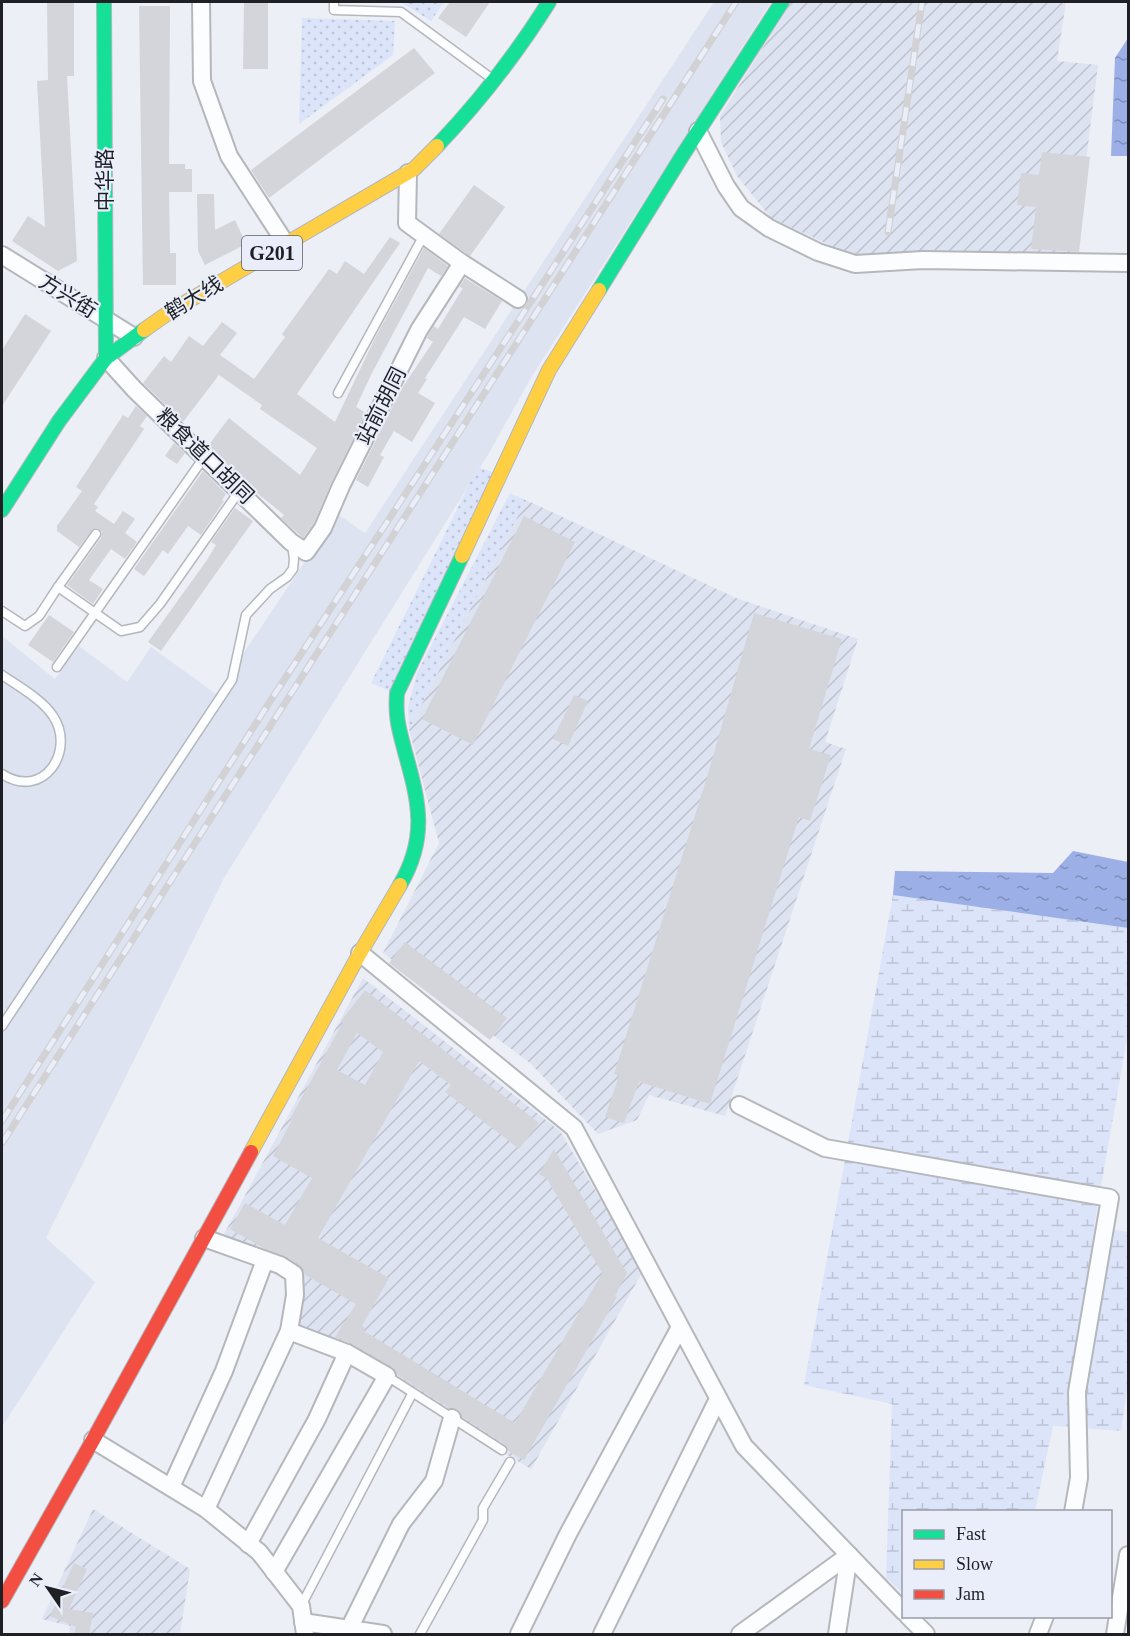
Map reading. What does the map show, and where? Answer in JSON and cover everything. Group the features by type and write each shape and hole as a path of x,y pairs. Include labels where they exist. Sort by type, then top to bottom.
{"main road":[{"name":"中华路","path":"104,2 106,358"},
{"name":"鹤大线","path":"2,509 59,421 106,358 171,311 414,169 463,119 527,37 549,2"},
{"path":"2,1601 360,953 405,876 419,835 417,795 395,713 397,693 549,370 698,131 782,2"}],"street":[{"path":"201,2 202,81 229,156 286,244"},
{"path":"698,131 726,186 741,208 769,228 818,252 855,264 923,260 1128,263"},
{"path":"408,173 408,224 462,263 518,299"},
{"name":"方兴街","path":"2,255 134,338"},
{"name":"站前胡同","path":"306,552 323,528 340,486 420,330 462,263"},
{"name":"粮食道口胡同","path":"106,358 291,542 306,552"},
{"path":"360,953 574,1128 744,1446 902,1611"},
{"path":"739,1105 825,1148 1110,1198 1077,1392 1078,1478 1073,1510"},
{"path":"204,1238 280,1265 294,1274 295,1295 289,1331 206,1509"},
{"path":"171,1487 224,1371 265,1260"},
{"path":"519,1635 568,1534 680,1327"},
{"path":"274,1572 387,1376 347,1353 289,1331"},
{"path":"248,1544 317,1419 347,1353"},
{"path":"602,1635 718,1399"},
{"path":"349,1629 401,1524 434,1481 452,1419"},
{"path":"93,1440 206,1509 258,1552 274,1572 303,1621 383,1635"},
{"path":"740,1635 849,1555"},
{"path":"837,1635 849,1555"},
{"path":"1115,1635 1128,1556"},
{"path":"909,1618 926,1635"},
{"path":"1038,1635 1045,1618"}],"lane":[{"path":"334,2 334,10 401,12 494,80"},
{"path":"338,393 424,235"},
{"path":"57,667 205,456"},
{"path":"58,587 121,631 141,627 160,604 240,490"},
{"path":"2,611 25,626 39,616 96,534"},
{"path":"2,1026 232,680 246,615 270,589 287,578 293,569 291,542"},
{"path":"2,675 40,703 53,716 59,734 59,750 55,764 42,778 27,783 10,779 2,774"},
{"path":"387,1376 502,1450"},
{"path":"303,1621 352,1511 412,1394"},
{"path":"420,1635 483,1520 483,1508 510,1462"}],"shaded area":[{"path":"714,2 771,2 531,378 489,453 224,878 46,1238 95,1282 2,1427 2,636 55,679 79,646 127,682 151,647 216,694 337,514 365,533"},
{"path":"791,2 1066,2 1057,61 1098,65 1074,257 858,258 771,218 737,176 721,142 720,116"},
{"path":"526,500 736,598 858,639 825,742 846,749 725,1116 649,1095 637,1120 598,1134 530,1063 383,953 439,843 409,729"},
{"path":"363,978 560,1131 643,1271 531,1469 296,1329 300,1274 223,1236"},
{"path":"93,1509 190,1569 180,1634 69,1634 70,1626 42,1619"}],"green space":[{"path":"401,2 444,2 431,21"},
{"path":"302,18 395,21 393,55 299,124"},
{"path":"478,467 495,473 392,692 371,683"},
{"path":"510,493 526,500 409,729 408,707 417,673"},
{"path":"893,895 1128,928 1128,1033 1094,1226 1128,1232 1128,1382 1121,1431 1053,1426 1035,1510 902,1510 902,1592 886,1578 892,1404 804,1385"}],"water":[{"path":"1128,38 1128,156 1111,156 1115,58"},
{"path":"1073,851 1128,862 1128,928 893,895 895,871 1053,873"}],"building":[{"path":"47,2 74,2 74,76 67,76 77,261 58,271 12,241 28,216 45,227 37,81 48,80"},
{"path":"244,2 268,2 268,69 243,69"},
{"path":"450,2 490,2 466,37 438,18"},
{"path":"139,6 170,6 169,164 185,164 185,169 192,169 192,192 169,192 170,253 176,253 176,285 143,285"},
{"path":"414,48 435,73 269,198 251,170"},
{"path":"1042,152 1090,157 1079,252 1031,249 1036,207 1017,205 1021,173 1039,175"},
{"path":"474,185 505,207 470,256 439,234"},
{"path":"197,194 214,194 215,230 235,220 246,244 205,265 198,251"},
{"path":"390,237 400,243 297,394 335,422 375,338 424,248 448,266 441,276 428,268 372,373 356,407 366,413 314,523 303,538 281,518 284,515 251,488 208,446 229,418 300,475 317,448 260,409 262,405 219,375 183,422 143,383 164,356 171,362 189,336 203,346 222,322 237,333 220,355 254,379 285,337 282,334 329,269 337,274 345,261 364,274"},
{"path":"465,278 502,301 485,329 464,317 418,393 435,403 412,442 394,431 380,455 384,457 368,487 356,480 402,388 433,342 427,338 428,335 434,326 438,329 463,288 459,287"},
{"path":"25,314 51,331 2,406 2,350"},
{"path":"136,406 147,416 140,426 144,429 94,504 98,507 95,511 114,524 123,511 135,519 125,533 137,542 125,559 111,549 89,580 103,589 93,604 67,585 101,538 102,532 97,528 93,529 79,547 57,531 57,526 82,491 76,487 123,415 128,418"},
{"path":"174,443 185,453 177,464 165,456"},
{"path":"203,471 226,494 222,500 224,501 201,535 188,526 168,554 163,550 144,576 134,569"},
{"path":"235,508 253,521 161,651 148,642 207,560 216,545 211,542"},
{"path":"524,516 575,542 473,745 422,719"},
{"path":"754,613 842,639 809,749 831,755 810,821 799,817 710,1104 639,1082 624,1123 605,1117 619,1076 614,1074 707,777"},
{"path":"49,615 74,632 53,662 28,645"},
{"path":"574,695 588,701 568,746 553,739"},
{"path":"405,942 507,1018 490,1040 389,963"},
{"path":"365,990 539,1123 519,1149 445,1092 451,1085 419,1061 318,1238 389,1278 362,1326 365,1328 364,1331 515,1423 602,1273 547,1179 539,1174 554,1149 627,1273 615,1296 617,1297 524,1460 508,1451 503,1443 462,1417 459,1410 449,1408 397,1375 392,1367 335,1337 356,1304 305,1275 300,1266 286,1256 265,1249 230,1229 245,1203 285,1225 312,1178 273,1156 292,1120 290,1119 343,1022 341,1021","holes":["357,1033 383,1052 365,1085 337,1070"]},
{"path":"74,1563 87,1569 69,1609 93,1613 89,1635 74,1635 76,1627 50,1616"}],"railway":[{"path":"2,1143 736,2"},
{"path":"888,232 922,2"},
{"path":"2,1121 269,703 663,99"}],"traffic: fast":[{"path":"104,2 106,358"},
{"path":"437,146 497,77 549,2"},
{"path":"599,290 782,2"},
{"path":"2,510 59,421 106,358 144,330"},
{"path":"400,885 415,851 418,819 414,787 398,723 397,693 462,556"}],"traffic: slow":[{"path":"144,330 171,311 414,169 437,146"},
{"path":"462,556 549,370 599,290"},
{"path":"251,1152 400,885"}],"traffic: jam":[{"path":"2,1601 251,1152"}]}
